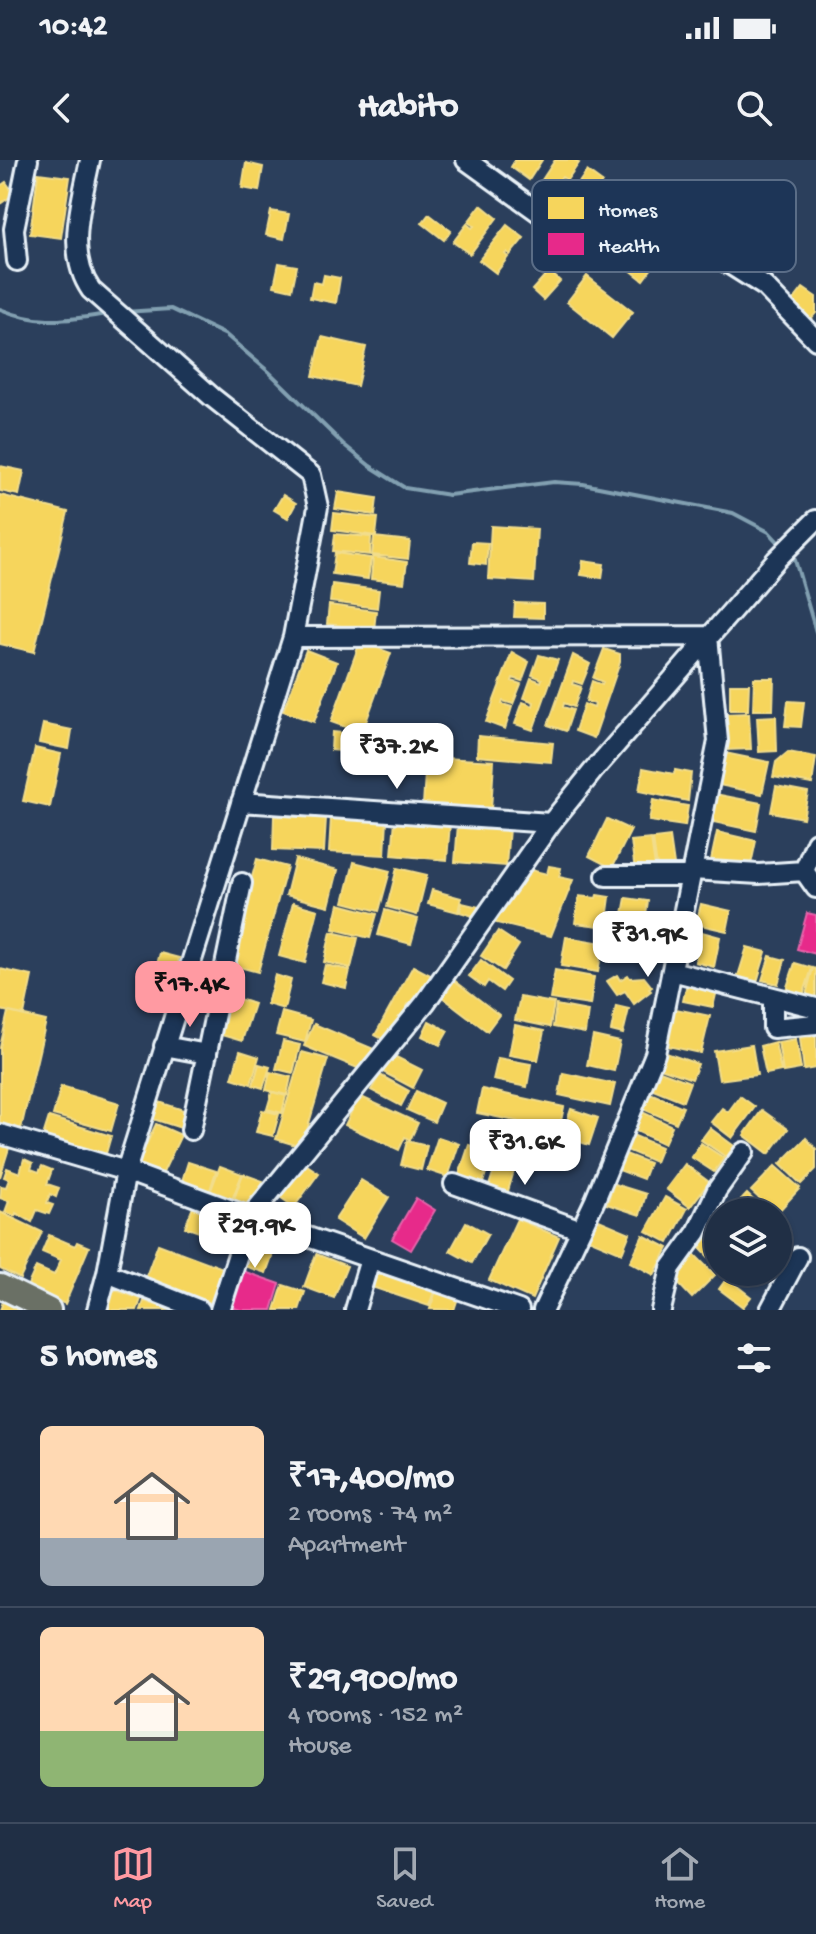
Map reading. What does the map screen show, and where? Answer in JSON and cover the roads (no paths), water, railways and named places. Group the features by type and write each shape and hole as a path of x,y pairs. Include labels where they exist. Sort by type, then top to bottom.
{"main road":[{"path":"0,1286 49,1310"}],"street":[{"path":"17,261 14,229 28,160"},
{"path":"90,160 81,204 76,257 81,276 91,290 212,397 311,475 318,507 293,637 126,1171 97,1310"},
{"path":"466,160 532,208"},
{"path":"742,272 764,286 816,340"},
{"path":"220,1310 250,1217 425,1003 551,823 708,636 810,524"},
{"path":"293,637 708,636"},
{"path":"543,1310 581,1230 655,1054 718,741 708,636"},
{"path":"241,802 551,823"},
{"path":"804,871 816,842"},
{"path":"606,876 804,871"},
{"path":"804,871 816,888"},
{"path":"191,1130 242,883"},
{"path":"672,971 816,1008"},
{"path":"773,997 773,1028 816,1024"},
{"path":"164,1046 207,1054"},
{"path":"0,1134 126,1171 519,1310"},
{"path":"661,1310 671,1268 697,1232 717,1190 744,1152"},
{"path":"454,1184 581,1230"},
{"path":"770,1310 798,1257"},
{"path":"355,1310 370,1259"},
{"path":"107,1273 200,1310"}],"waterway":[{"path":"0,309 41,320 108,314"},
{"path":"124,312 171,309 226,335 343,444 405,488 449,495 554,482 583,484 733,513 769,532 782,546"},
{"path":"791,555 816,632"}]}
